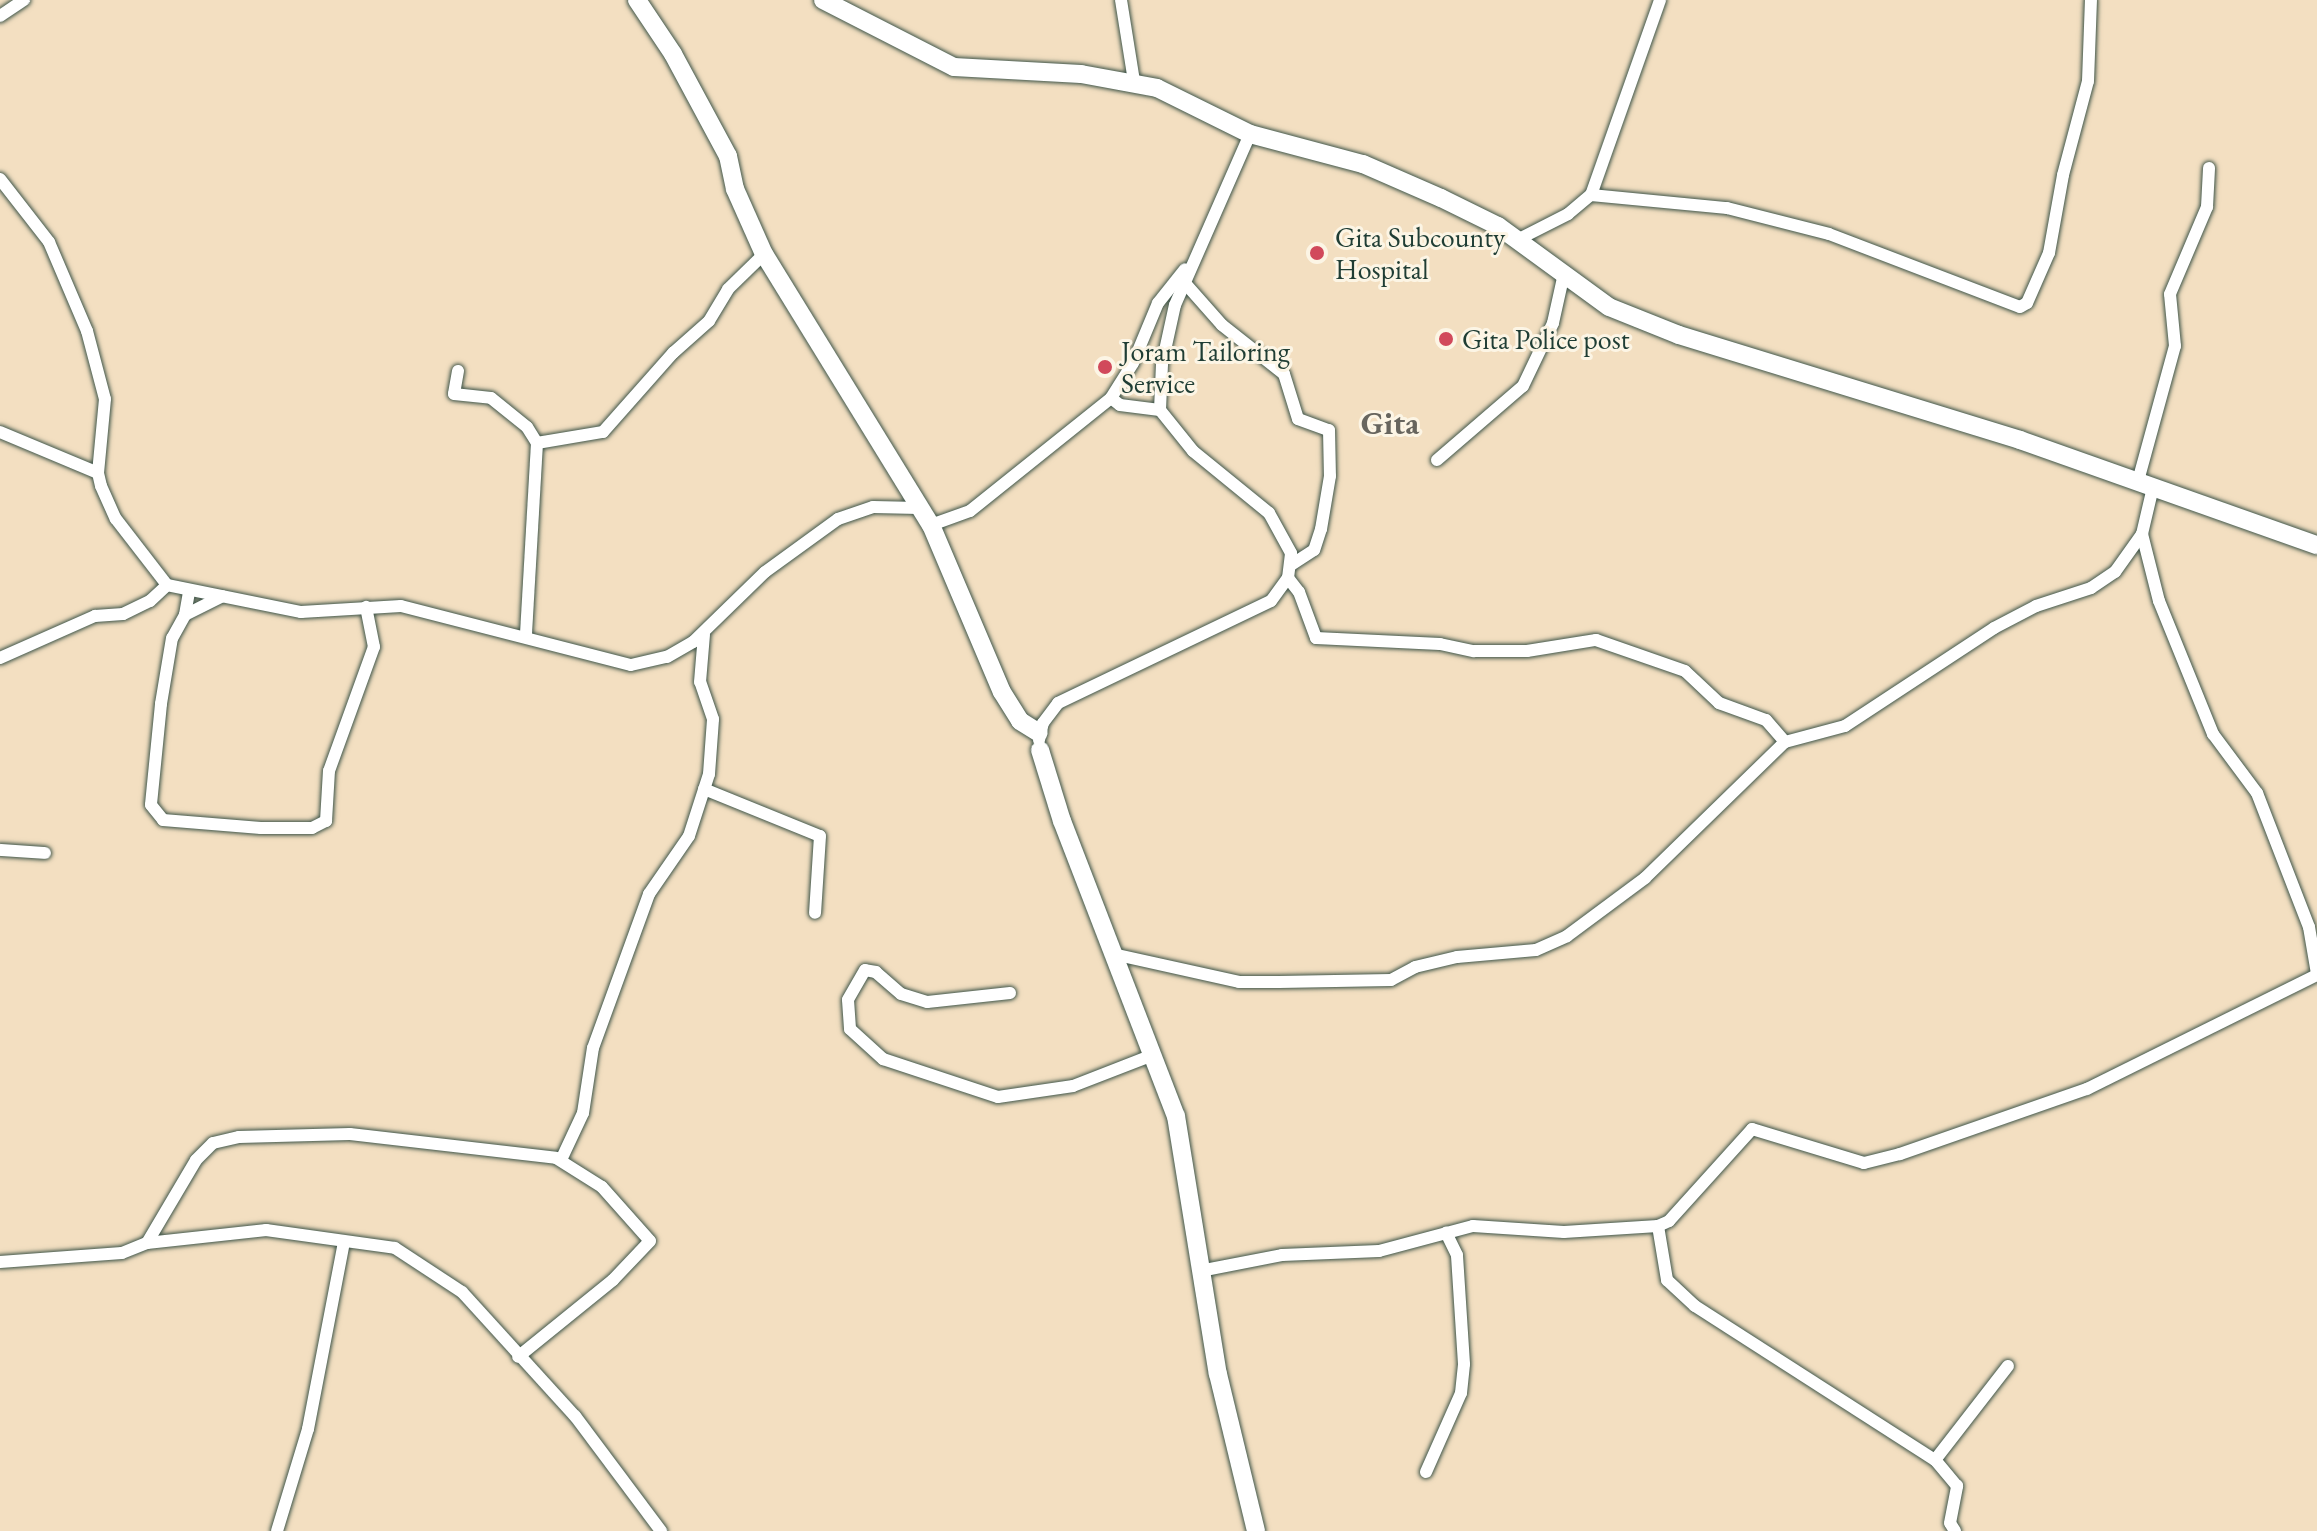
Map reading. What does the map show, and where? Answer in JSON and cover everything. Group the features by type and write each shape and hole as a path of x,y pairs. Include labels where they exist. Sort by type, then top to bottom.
{"street":[{"path":"0,16 24,0"},
{"path":"637,0 673,54 728,156 735,189 764,254 931,525 1002,692 1020,721 1039,742 1113,954 1176,1116 1205,1270 1218,1374 1256,1531"},
{"path":"823,0 846,5 954,67 1134,81 1250,134 1363,164 1519,239 1563,278 1609,307 1679,335 2146,484 2317,545"},
{"path":"1121,0 1134,81"},
{"path":"1519,239 1568,214 1591,195 1660,0"},
{"path":"1591,195 1727,208 1829,234 2020,307 2031,295 2049,253 2063,175 2088,81 2091,0"},
{"path":"1250,134 1192,260 1167,333 1160,410 1193,451 1269,513 1287,540 1290,572 1316,638 1440,644 1474,651 1527,651 1596,640 1685,671 1719,703 1766,720 1785,742"},
{"path":"1205,1270 1282,1255 1379,1251 1473,1226 1564,1232 1658,1226 1669,1221 1752,1129 1864,1163 1900,1154 2087,1089 2317,974 2309,927 2257,793 2213,734 2159,601 2142,534 2146,484 2175,346 2170,294 2207,207 2209,168"},
{"path":"0,179 49,242 100,367 105,399 98,473 116,519 167,585 189,592 301,612 401,606 526,635 631,665 667,657 704,634 765,572 838,519 873,507 919,508"},
{"path":"537,443 603,432 673,353 709,321 728,289 764,254"},
{"path":"931,525 970,511 1111,398 1158,303 1192,260"},
{"path":"1437,460 1523,386 1553,323 1563,278"},
{"path":"1039,742 1058,703 1271,601 1290,572 1314,550 1321,529 1330,476 1329,430 1298,419 1284,374 1222,325 1184,282"},
{"path":"458,371 454,394 491,398 527,427 537,443 526,635"},
{"path":"1111,398 1120,405 1160,410"},
{"path":"0,432 98,473"},
{"path":"1113,954 1239,982 1279,982 1391,980 1415,967 1457,957 1536,950 1567,936 1645,878 1785,742 1845,726 1994,628 2036,606 2091,588 2131,555 2142,534"},
{"path":"0,658 95,616 123,614 150,601 167,585"},
{"path":"189,592 185,615 172,638 167,661 152,811 163,820 312,828 326,821 329,771 374,647 366,607"},
{"path":"185,615 223,596"},
{"path":"561,1160 583,1113 593,1048 649,894 689,836 704,789 713,719 700,682 704,634"},
{"path":"704,789 820,836 815,913"},
{"path":"0,850 45,853"},
{"path":"1010,993 927,1002 901,994 876,972 865,970 848,1000 850,1029 883,1059 998,1097 1073,1086 1153,1055"},
{"path":"147,1243 196,1160 213,1143 239,1137 350,1134 561,1160 602,1187 650,1241 613,1280 518,1357"},
{"path":"1658,1226 1667,1280 1695,1306 1935,1460 1957,1486 1950,1523 1955,1531"},
{"path":"0,1262 122,1253 147,1243 266,1230 395,1248 419,1260 462,1292 575,1416 661,1531"},
{"path":"1426,1472 1461,1393 1464,1364 1457,1255 1446,1232"},
{"path":"277,1531 308,1429 344,1242"},
{"path":"1935,1460 2008,1366"}],"place":[{"name":"Gita Subcounty Hospital","path":"1317,253"},
{"name":"Gita Police post","path":"1446,339"},
{"name":"Joram Tailoring Service","path":"1105,367"}],"district":[{"name":"Gita","path":"1390,423"}]}
